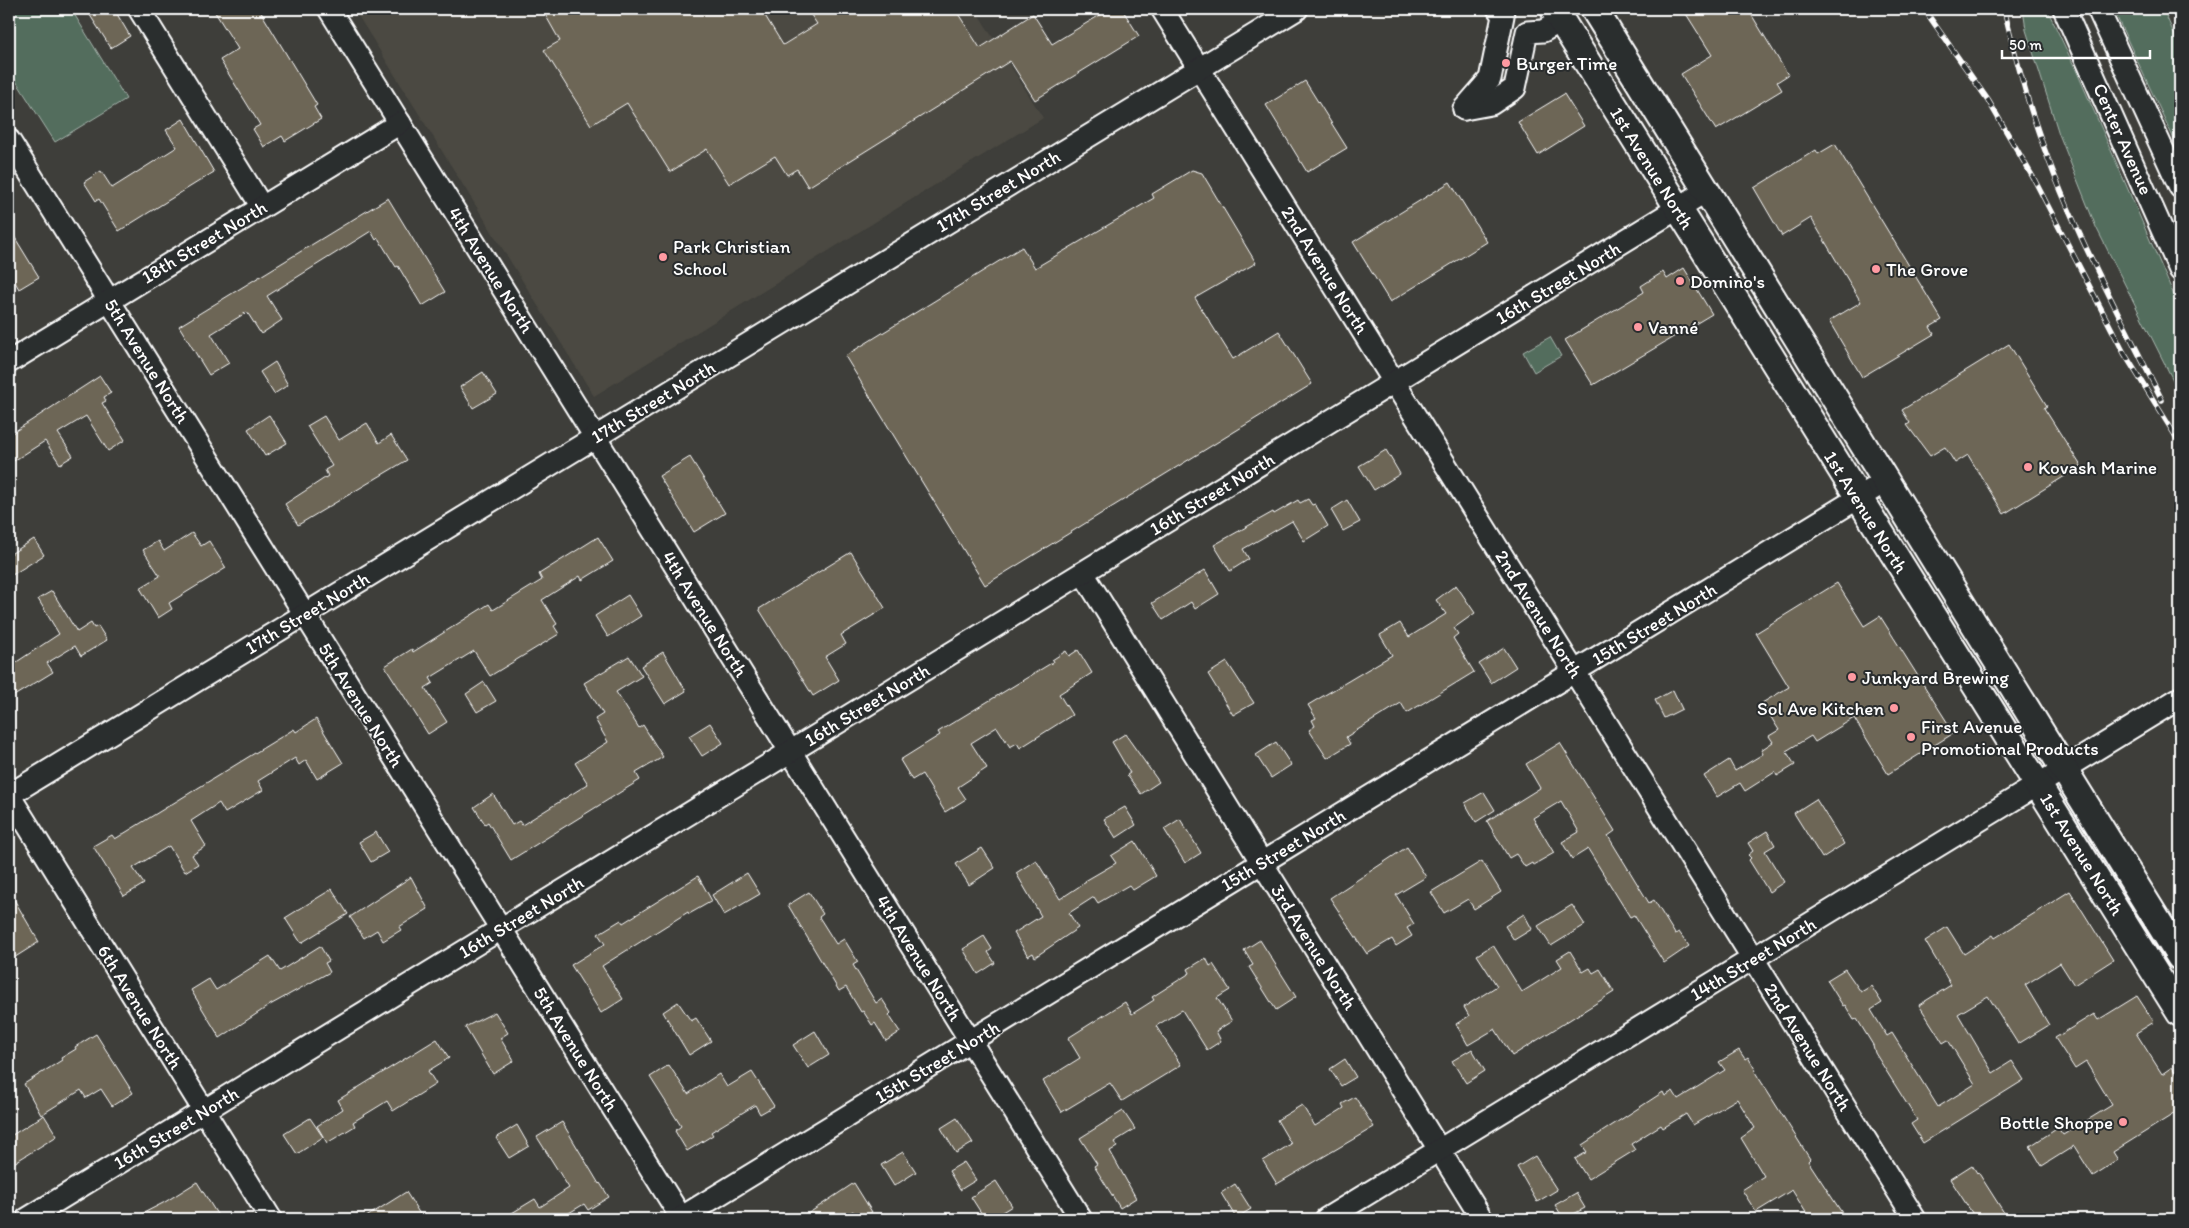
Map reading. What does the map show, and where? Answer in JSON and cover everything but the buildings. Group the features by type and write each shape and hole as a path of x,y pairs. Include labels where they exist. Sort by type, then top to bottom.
{"main road":[{"name":"1st Avenue North","path":"1594,9 2180,957"},
{"name":"1st Avenue North","path":"1557,15 2180,1013"}],"street":[{"path":"139,9 262,207"},
{"name":"4th Avenue North","path":"329,9 1081,1219"},
{"name":"2nd Avenue North","path":"1162,9 1915,1219"},
{"name":"17th Street North","path":"9,795 1297,9"},
{"path":"1498,9 1503,16 1490,79 1464,109 1491,104 1515,88 1527,32 1543,32 1557,15"},
{"name":"Center Avenue","path":"2064,9 2180,270"},
{"name":"Center Avenue","path":"2098,9 2180,187"},
{"name":"18th Street North","path":"9,362 400,123"},
{"name":"5th Avenue North","path":"9,140 681,1219"},
{"name":"16th Street North","path":"27,1219 1706,191"},
{"name":"15th Street North","path":"681,1219 1886,481"},
{"name":"3rd Avenue North","path":"1083,573 1482,1219"},
{"name":"14th Street North","path":"1326,1219 2180,698"},
{"name":"6th Avenue North","path":"9,795 271,1219"}],"shaded area":[{"name":"Park Christian School","path":"354,9 975,9 1043,118 594,396"}],"green space":[{"path":"9,9 71,9 126,99 55,142 9,70"},
{"path":"2023,9 2047,9 2077,72 2180,309 2180,394 2096,227 2059,134 2026,30"},
{"path":"2113,9 2163,9 2180,47 2180,152"},
{"path":"1550,337 1561,356 1534,372 1523,352"}],"railway":[{"path":"1924,9 1988,100 2034,179 2124,353 2180,443"},
{"path":"2004,9 2030,105 2061,191 2076,227 2162,400"}],"place":[{"name":"Burger Time","path":"1506,63"},
{"name":"Park Christian School","path":"663,257"},
{"name":"The Grove","path":"1876,269"},
{"name":"Domino's","path":"1680,281"},
{"name":"Vanné","path":"1638,327"},
{"name":"Kovash Marine","path":"2028,467"},
{"name":"Junkyard Brewing","path":"1852,677"},
{"name":"Sol Ave Kitchen","path":"1894,708"},
{"name":"First Avenue Promotional Products","path":"1911,737"},
{"name":"Bottle Shoppe","path":"2123,1122"}]}
